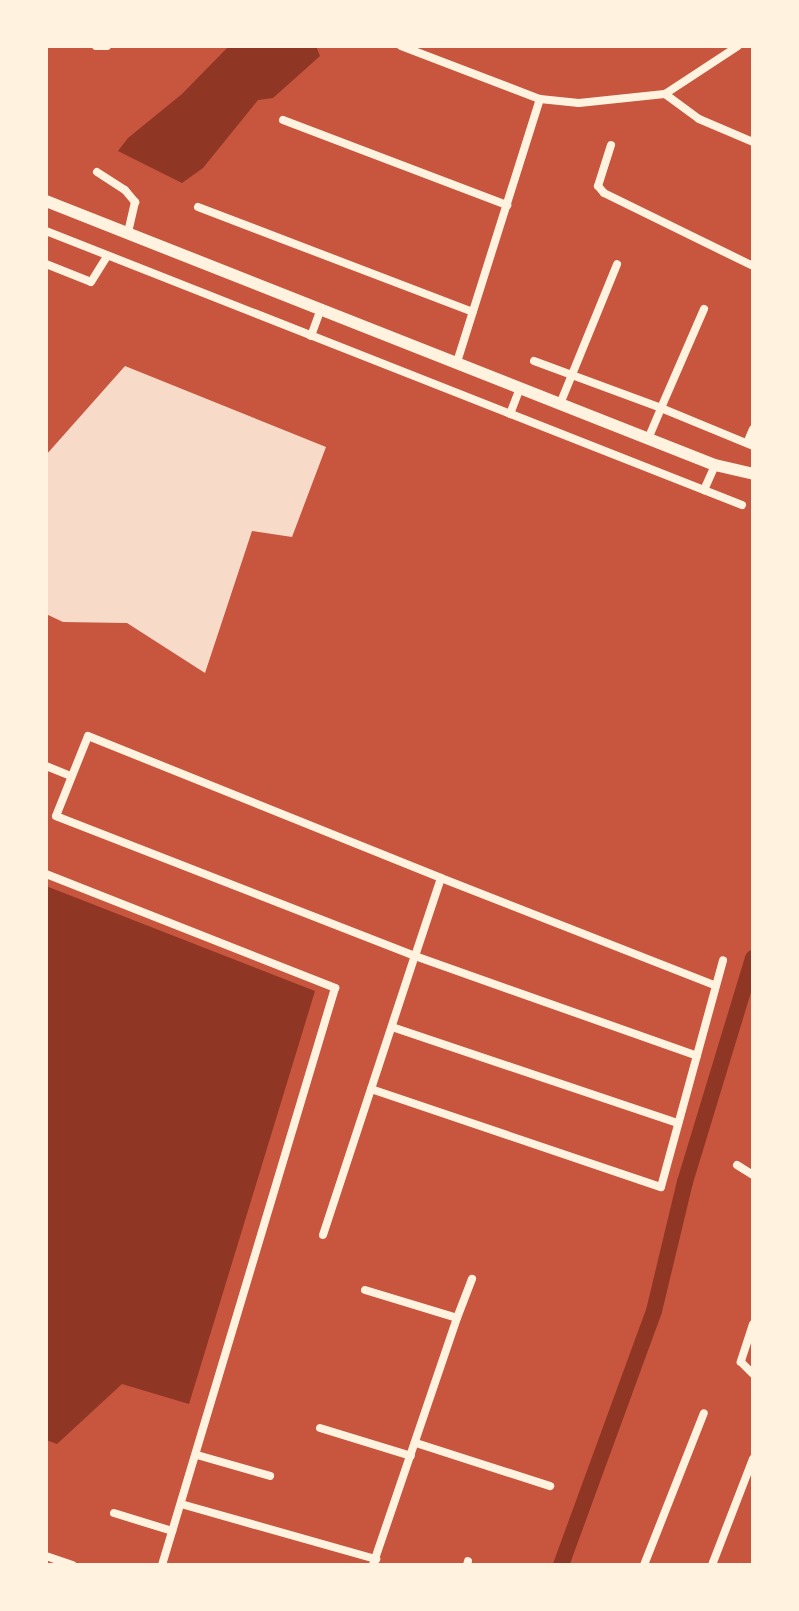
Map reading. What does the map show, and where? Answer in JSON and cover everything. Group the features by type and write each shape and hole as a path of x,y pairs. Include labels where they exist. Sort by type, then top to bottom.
{"street":[{"path":"96,46 107,46"},
{"path":"401,46 540,99 579,103 665,94 738,46"},
{"path":"665,94 699,119 753,142"},
{"path":"457,362 540,99"},
{"path":"283,120 507,205"},
{"path":"611,145 598,186 604,193 753,266"},
{"path":"97,172 125,190 135,202 128,233"},
{"path":"46,201 715,465 753,474"},
{"path":"198,207 473,312"},
{"path":"46,231 742,505"},
{"path":"46,264 91,282 107,256"},
{"path":"560,404 617,264"},
{"path":"311,336 321,309"},
{"path":"648,439 704,309"},
{"path":"534,361 750,445 753,429"},
{"path":"510,414 520,388"},
{"path":"704,490 715,465"},
{"path":"697,1056 415,956 56,816 88,736 716,986"},
{"path":"46,766 71,776"},
{"path":"46,874 335,988 162,1565"},
{"path":"323,1235 441,878"},
{"path":"371,1089 661,1187 723,960"},
{"path":"392,1027 678,1123"},
{"path":"737,1165 753,1175"},
{"path":"181,1504 374,1562 472,1279"},
{"path":"365,1290 457,1318"},
{"path":"753,1324 741,1362 753,1374"},
{"path":"644,1565 704,1413"},
{"path":"320,1428 411,1456"},
{"path":"416,1443 550,1486"},
{"path":"197,1455 270,1476"},
{"path":"712,1565 753,1459"},
{"path":"114,1513 172,1531"},
{"path":"46,1556 72,1565"}],"shaded area":[{"path":"229,46 316,46 320,56 273,98 258,100 203,168 182,183 118,151 128,138 182,94"},
{"path":"46,886 315,991 189,1404 122,1384 57,1444 46,1440"}],"building":[{"path":"125,366 326,447 292,537 252,531 205,673 127,623 63,622 46,614 46,455"}],"waterway":[{"path":"561,1565 654,1311 685,1182 753,958"}]}
